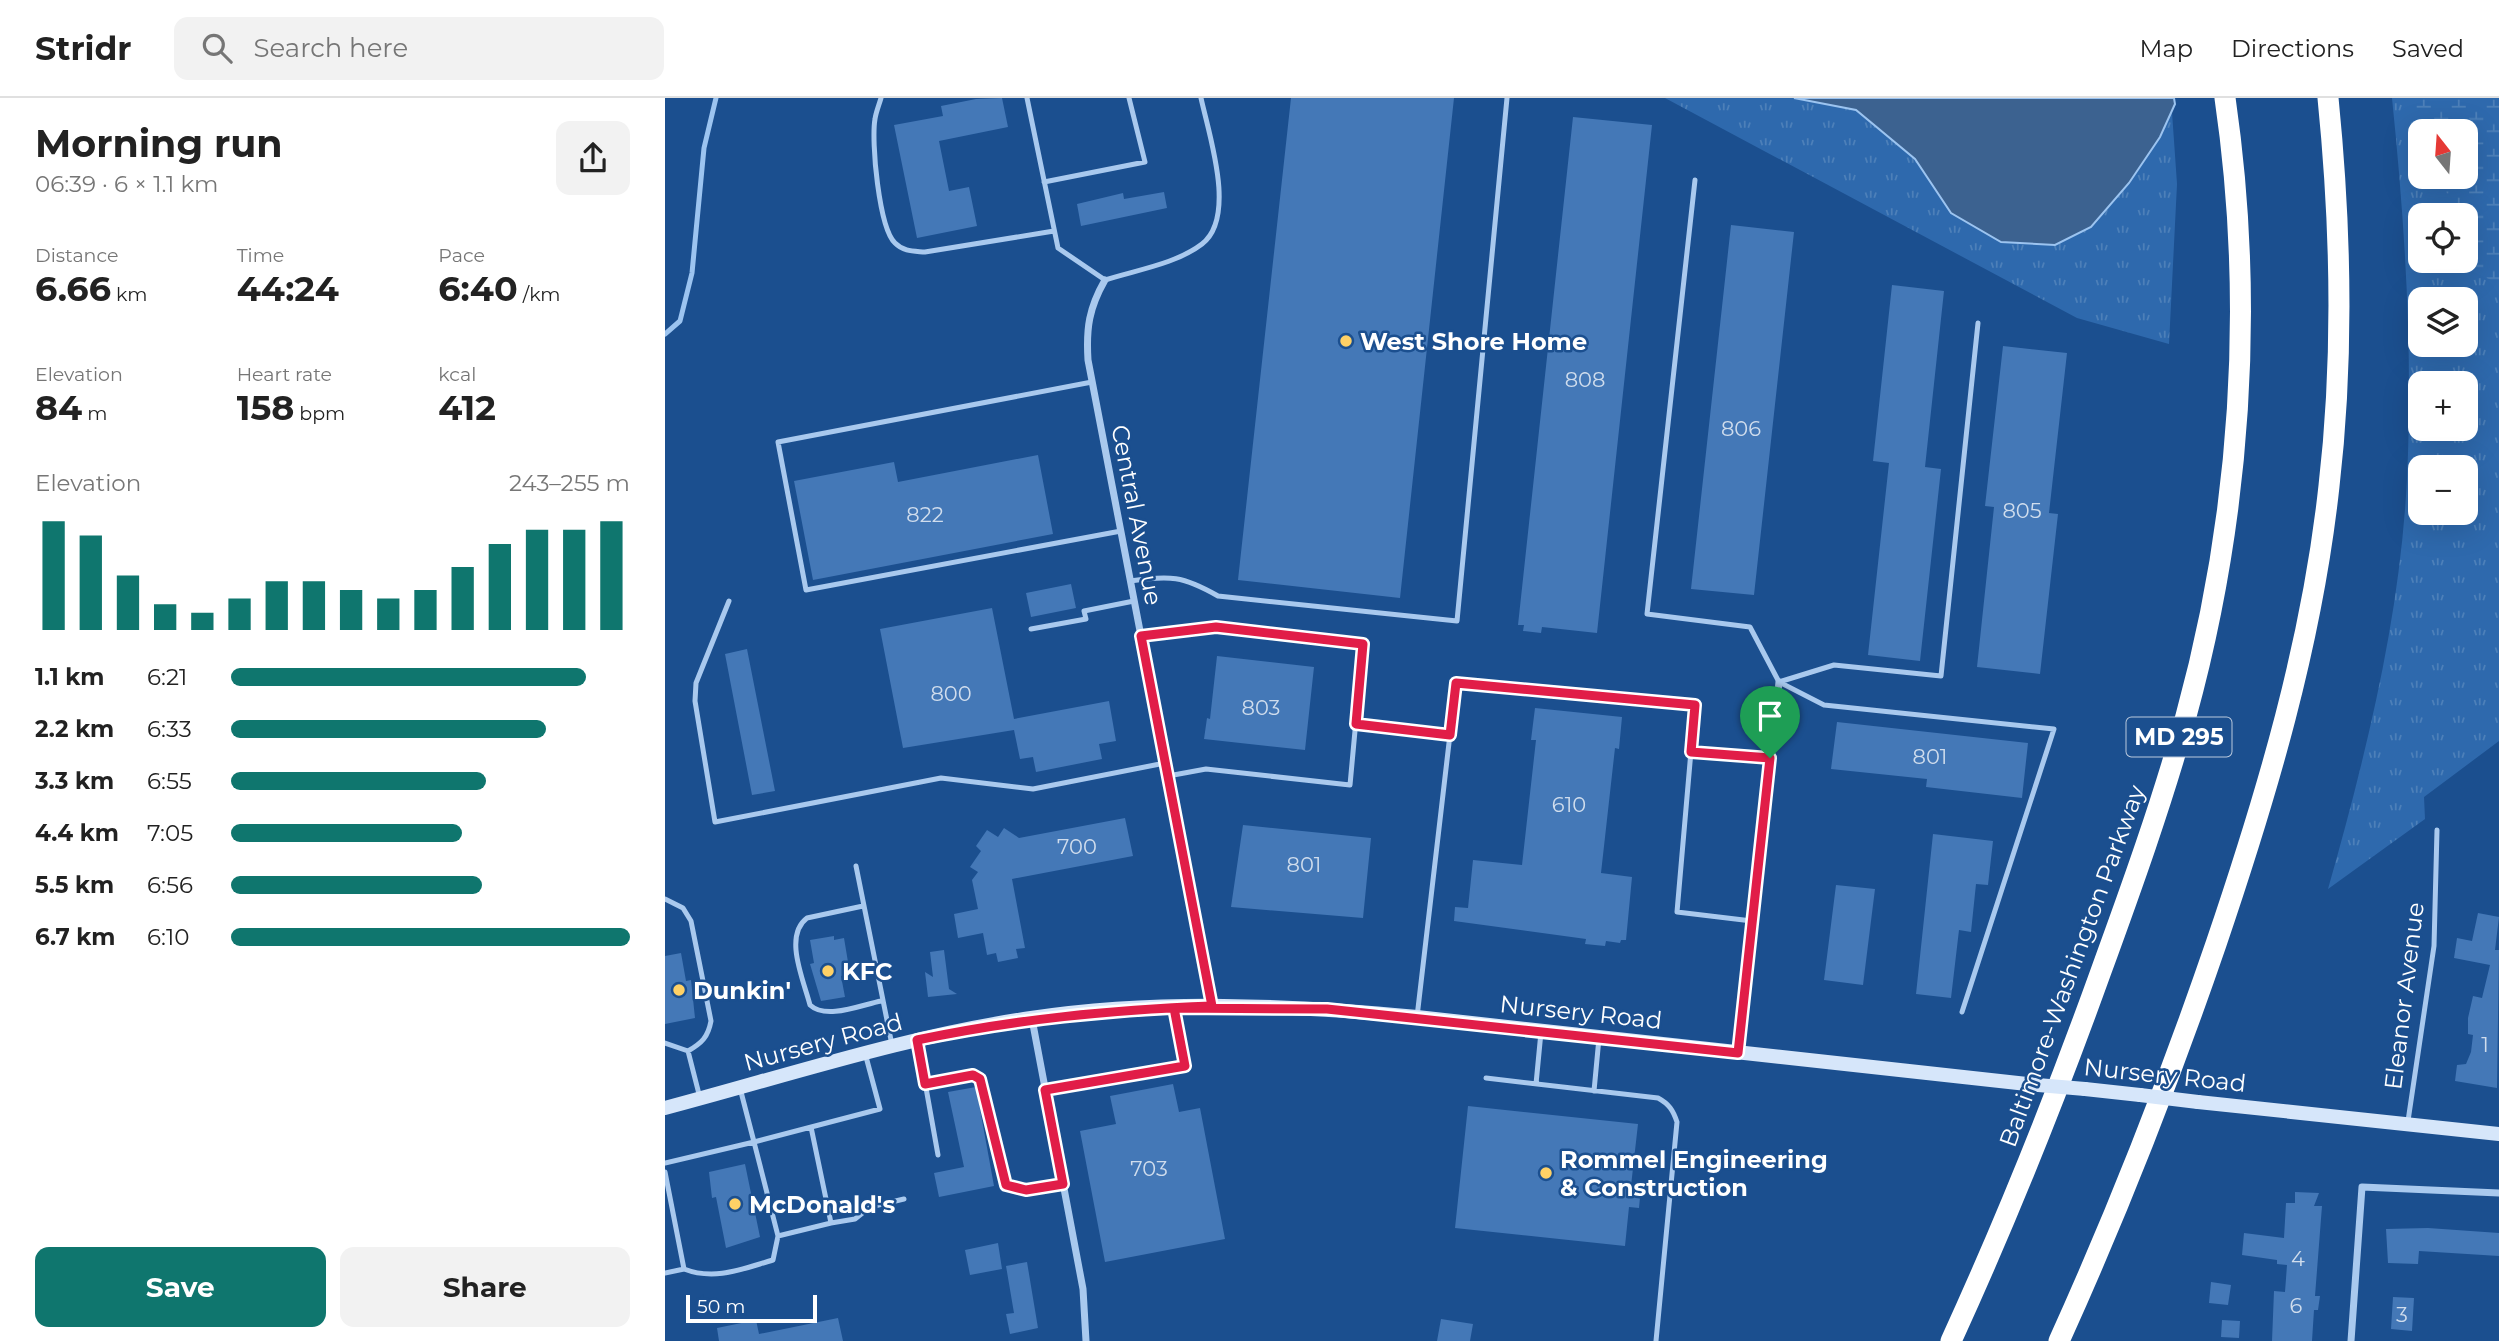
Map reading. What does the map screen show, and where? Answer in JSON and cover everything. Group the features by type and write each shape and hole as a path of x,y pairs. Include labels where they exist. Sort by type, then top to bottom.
{"highway":[{"name":"Baltimore-Washington Parkway","path":"1951,1341 2036,1146 2148,837 2186,714 2209,613 2232,476 2241,352 2241,266 2225,98"},
{"path":"2059,1341 2144,1141 2201,987 2281,740 2310,615 2329,486 2339,357 2339,245 2328,98"}],"main road":[{"name":"Nursery Road","path":"665,1108 891,1045 1032,1018 1212,1006 1327,1009 1417,1017 2499,1134"}],"street":[{"name":"Central Avenue","path":"1105,280 1092,303 1086,326 1092,382 1212,1006"},
{"path":"1738,1053 1779,682"},
{"path":"1032,1018 1083,1289 1086,1341"},
{"path":"2351,1341 2362,1187 2499,1193"}],"lane":[{"path":"881,98 874,120 876,160 886,224 892,241 905,251 925,252 1054,231"},
{"path":"1027,98 1058,248 1105,280 1177,257 1202,244 1212,233 1221,196 1201,98"},
{"path":"1044,182 1145,162 1129,98"},
{"path":"1130,581 1174,576 1192,581 1218,596 1458,621 1507,98"},
{"path":"1695,180 1647,614 1750,626 1779,682 1824,705 2054,729 1962,1012"},
{"path":"1779,682 1834,666 1941,676 1978,323"},
{"path":"1092,382 778,442 806,590 1121,531"},
{"path":"729,601 696,683 715,822 941,778 1033,789 1165,763"},
{"path":"1031,629 1086,619 1084,611 1134,601"},
{"path":"1141,636 1216,627 1363,644 1350,785 1206,769 1168,776"},
{"path":"1417,1017 1456,683 1695,705 1677,912 1752,921"},
{"path":"1356,724 1450,735"},
{"path":"1691,752 1770,758"},
{"name":"Eleanor Avenue","path":"2407,1125 2434,946 2437,830"},
{"path":"856,866 891,1045"},
{"path":"665,899 683,908 691,921 711,1021 705,1039 688,1051"},
{"path":"863,906 807,918 800,924 795,942 810,1005 816,1011 826,1012 881,1001"},
{"path":"1045,1090 1185,1066 1174,1008"},
{"path":"1536,1084 1541,1031"},
{"path":"1594,1091 1599,1037"},
{"path":"917,1040 938,1156"},
{"path":"665,1043 688,1051"},
{"path":"688,1051 700,1099"},
{"path":"665,1163 880,1109 865,1053"},
{"path":"925,1084 973,1075 980,1079 1006,1185 1026,1190 1063,1184"},
{"path":"1486,1078 1658,1098 1668,1104 1677,1122 1656,1341"},
{"path":"665,1273 684,1269 714,1276 773,1260 778,1236 740,1088"},
{"path":"811,1127 831,1223"},
{"path":"665,1172 684,1269"},
{"path":"778,1236 855,1219 870,1207 904,1199"}],"green space":[{"path":"1665,98 2171,98 2177,184 2169,344 2077,318"},
{"path":"2392,98 2499,98 2499,741 2424,797 2425,819 2328,889 2368,737 2389,634 2403,531 2409,441 2478,441 2478,371 2409,371 2408,357 2478,357 2478,287 2408,287 2408,336 2404,241"},
{"path":"2410,98 2499,98 2499,283 2474,273 2478,273 2478,203 2449,203 2446,189 2478,189 2478,119 2418,119"}],"shaded area":[{"path":"1794,98 2174,98 2175,104 2160,137 2129,183 2091,227 2055,245 2001,242 1951,213 1915,159 1856,110"}],"building":[{"path":"1002,98 1008,127 939,141 949,191 969,187 977,226 917,238 894,125 943,116 941,106 976,99"},
{"name":"West Shore Home","path":"1291,98 1454,98 1400,598 1238,580"},
{"path":"1573,117 1652,125 1597,633 1542,627 1541,633 1523,631 1524,625 1518,625"},
{"path":"1164,192 1167,208 1081,226 1077,204 1123,193 1124,199"},
{"path":"1731,225 1794,232 1754,595 1691,589"},
{"path":"1892,285 1944,291 1925,467 1941,469 1920,661 1868,655 1889,463 1873,461"},
{"path":"2003,346 2067,353 2049,513 2058,514 2040,674 1977,667 1994,507 1985,506"},
{"path":"1038,455 1053,534 813,580 794,481 894,462 898,482"},
{"path":"1071,584 1076,608 1031,617 1026,593"},
{"path":"992,608 1014,719 1109,701 1116,741 1099,744 1102,759 1036,772 1033,757 1020,759 1014,730 903,748 880,629"},
{"path":"747,649 775,791 752,795 725,654"},
{"path":"1217,656 1314,667 1305,750 1204,739 1207,718 1210,719"},
{"path":"1535,708 1622,717 1619,749 1615,748 1601,873 1632,877 1626,940 1621,940 1620,943 1606,941 1605,946 1585,944 1586,939 1454,921 1455,907 1468,908 1473,860 1522,865 1536,740 1531,740"},
{"path":"1837,722 2028,743 2022,798 1926,787 1927,779 1831,769"},
{"path":"1125,818 1133,856 1012,879 1025,948 1016,949 1018,958 998,962 996,953 987,955 983,933 958,938 954,914 978,909 972,880 978,872 970,867 981,851 976,846 987,830 998,837 1004,828 1019,838"},
{"path":"1243,825 1371,838 1363,918 1231,907"},
{"path":"1933,834 1993,841 1988,885 1976,884 1971,932 1959,930 1951,998 1916,994"},
{"path":"1836,885 1875,889 1863,985 1824,980"},
{"path":"2478,913 2499,917 2495,950 2499,950 2497,1088 2455,1081 2457,1065 2466,1064 2471,1052 2473,1035 2468,1034 2468,1018 2473,996 2482,998 2490,965 2454,958 2457,938 2472,941"},
{"name":"KFC","path":"834,936 834,940 844,938 850,974 841,976 845,997 821,1001 810,964 814,963 810,940"},
{"path":"944,950 949,989 957,994 928,997 925,972 933,977 930,952"},
{"name":"Dunkin'","path":"681,953 686,981 691,980 695,1018 665,1024 665,956"},
{"path":"1173,1084 1179,1112 1200,1108 1225,1239 1105,1262 1080,1131 1116,1124 1110,1096"},
{"path":"976,1087 994,1186 939,1197 934,1173 964,1167 948,1092"},
{"name":"Rommel Engineering & Construction","path":"1468,1106 1638,1124 1631,1186 1641,1187 1639,1208 1629,1207 1625,1246 1455,1228"},
{"name":"McDonald's","path":"745,1164 760,1237 726,1248 716,1197 712,1198 709,1172"},
{"path":"2295,1192 2319,1193 2314,1206 2322,1206 2315,1296 2320,1296 2318,1310 2314,1310 2312,1341 2272,1341 2274,1291 2285,1292 2287,1265 2277,1264 2277,1260 2242,1255 2244,1233 2284,1238 2286,1203 2295,1203"},
{"path":"2428,1228 2499,1233 2499,1256 2419,1251 2418,1264 2388,1263 2386,1229"},
{"path":"998,1243 1002,1269 970,1275 965,1250"},
{"path":"1027,1262 1038,1328 1010,1334 1006,1314 1014,1313 1006,1266"},
{"path":"2211,1282 2231,1285 2228,1305 2209,1303"},
{"path":"2393,1297 2414,1298 2412,1331 2391,1329"},
{"path":"838,1318 843,1341 719,1341 717,1328 756,1320 759,1334"},
{"path":"1441,1319 1473,1324 1470,1341 1437,1341"},
{"path":"2222,1320 2240,1321 2239,1338 2221,1337"}],"waterway":[{"path":"665,334 680,321 692,273 704,148 716,98"}],"place":[{"name":"West Shore Home","path":"1346,341"},
{"name":"KFC","path":"828,971"},
{"name":"Dunkin'","path":"679,990"},
{"name":"Rommel Engineering & Construction","path":"1546,1173"},
{"name":"McDonald's","path":"735,1204"}],"route":[{"path":"1216,627 1363,644 1356,724 1450,735 1456,683 1695,705 1691,752 1770,758 1738,1053 1327,1009 1260,1006 1174,1008 1185,1066 1045,1090 1063,1184 1026,1190 1006,1185 1003,1178 984,1086 980,1079 973,1075 925,1084 917,1040 1032,1018 1152,1008 1212,1006 1141,636 1216,627"}]}
